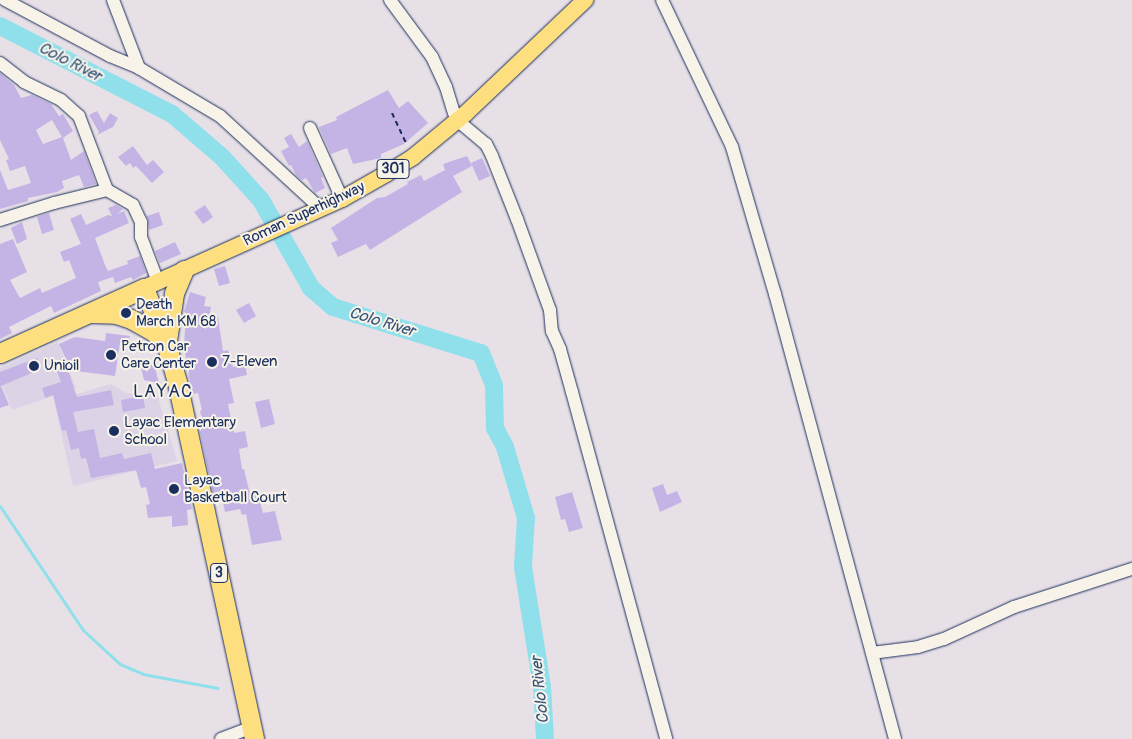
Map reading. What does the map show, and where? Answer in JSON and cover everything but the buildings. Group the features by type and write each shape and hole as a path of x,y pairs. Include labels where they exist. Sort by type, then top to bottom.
{"highway":[{"path":"167,344 174,293 184,270"},
{"path":"0,353 151,285"},
{"name":"3","path":"151,285 183,407 253,733"},
{"path":"88,313 116,314 131,319 154,332 167,344"}],"main road":[{"name":"Roman Superhighway","path":"151,285 316,209 342,199 413,157 585,0"}],"street":[{"path":"4,0 110,56 139,68 220,116 316,209"},
{"path":"113,0 139,68"},
{"path":"390,0 432,57 459,116 486,144 517,219 550,310 552,331 560,349 570,383 666,739"},
{"path":"662,0 732,147 775,294 895,739"},
{"path":"0,63 24,82 61,100 79,116 107,190 133,206 141,222 141,237 151,285"},
{"path":"310,128 342,199"},
{"path":"0,220 54,203 107,190"},
{"path":"872,653 918,647 1014,607 1132,569"},
{"path":"221,739 253,733"}],"path":[{"path":"392,113 413,157"}],"shaded area":[{"path":"58,342 76,388 12,410 0,380 0,368"},
{"name":"Layac Elementary School","path":"111,384 126,393 157,394 177,461 73,486 54,401"}],"waterway":[{"name":"Colo River","path":"0,26 172,114 222,157 261,200 311,288 333,307 481,353 494,386 495,428 505,447 526,518 523,567 542,687 545,739"},
{"path":"0,506 83,630 120,664 143,674 218,688"}],"place":[{"name":"Death March KM 68","path":"126,313"},
{"name":"Petron Car Care Center","path":"111,355"},
{"name":"7-Eleven","path":"212,362"},
{"name":"Unioil","path":"34,366"},
{"name":"Layac Elementary School","path":"114,431"},
{"name":"Layac Basketball Court","path":"174,489"}],"district":[{"name":"LAYAC","path":"163,392"}]}
